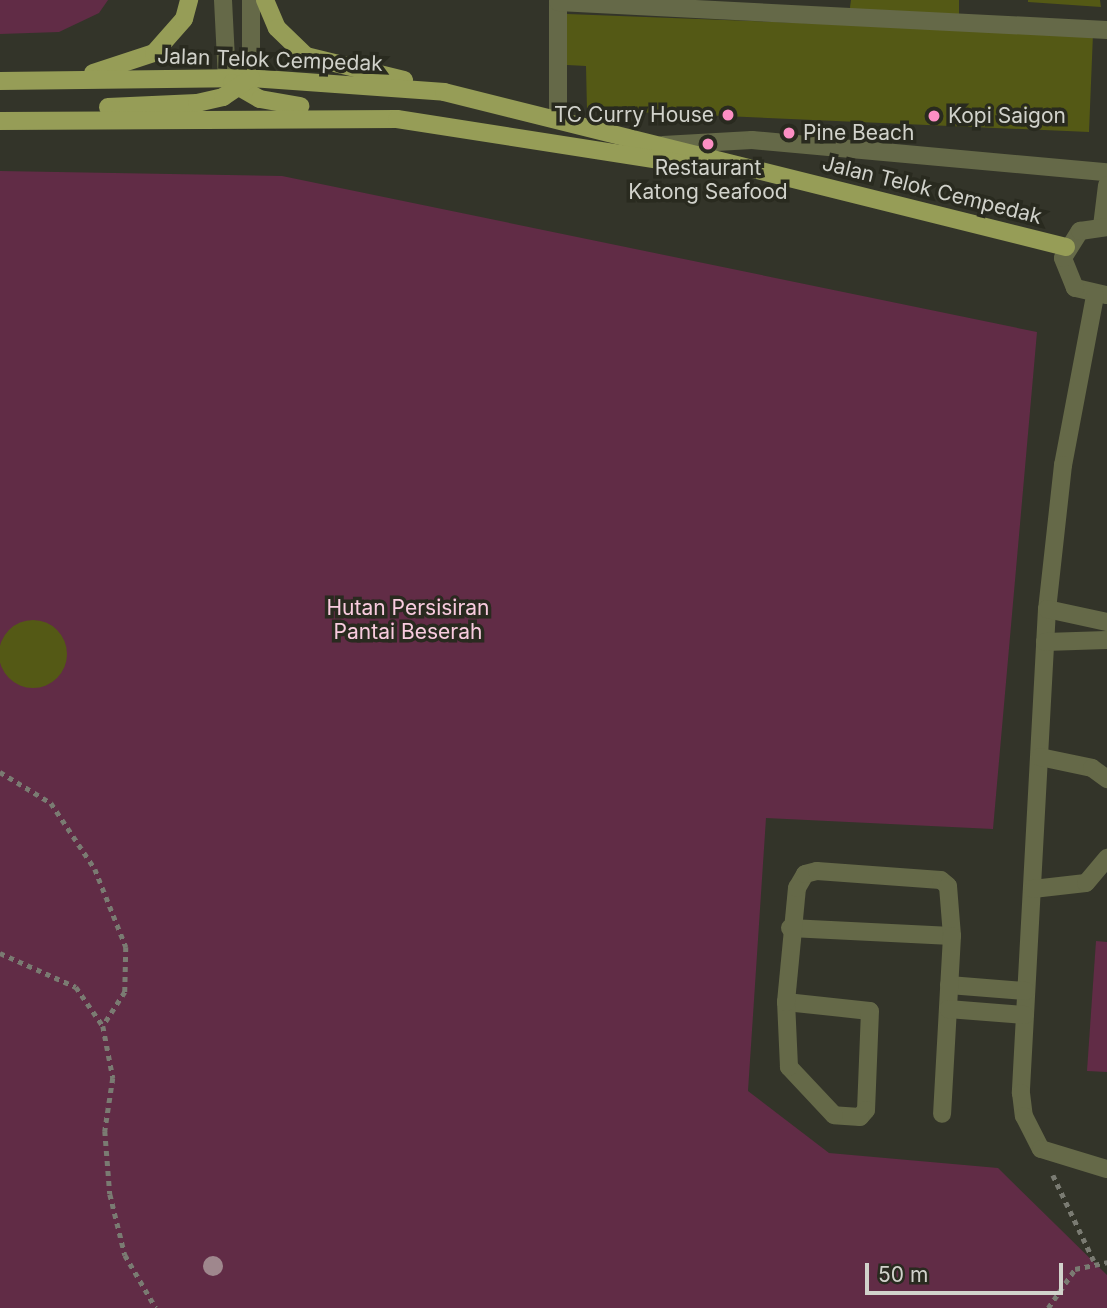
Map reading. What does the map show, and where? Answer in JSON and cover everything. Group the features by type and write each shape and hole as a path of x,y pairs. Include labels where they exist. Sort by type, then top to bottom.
{"main road":[{"path":"23,81 103,71 154,53 177,29 189,0"},
{"path":"265,0 277,27 306,55 443,92"},
{"name":"Jalan Telok Cempedak","path":"0,82 239,82 443,92 558,117 767,175 1066,247"},
{"path":"0,111 197,103 239,82 277,104 397,119 767,175"},
{"path":"0,121 397,119"}],"street":[{"path":"223,0 239,82"},
{"path":"239,82 251,0"},
{"path":"558,117 558,2 1107,30"},
{"path":"663,145 752,140 1107,172"},
{"path":"1107,185 1104,227 1080,231 1066,247 1068,279 1101,295 1063,464 1046,609 1033,889 1024,1015 1024,1116 1041,1149 1107,1169"},
{"path":"1046,609 1107,622"},
{"path":"1045,642 1107,640"},
{"path":"1040,757 1092,768 1107,779"},
{"path":"1033,889 1086,883 1107,858"},
{"path":"786,1002 870,1011 866,1110 860,1117 834,1115 793,1076 786,1002 790,928 797,888 805,874 817,871 941,880 948,886 952,936 942,1114"},
{"path":"790,928 952,936"},
{"path":"949,985 1026,991"},
{"path":"948,1009 1024,1015"}],"path":[{"path":"0,772 51,803 95,869 126,947 125,992 103,1026"},
{"path":"0,953 76,988 103,1026 113,1078 105,1131 110,1194 125,1255 156,1308"},
{"path":"1041,1149 1094,1261"},
{"path":"1048,1308 1075,1269 1094,1261 1107,1262"}],"green space":[{"path":"0,0 108,0 99,13 59,32 0,34"},
{"name":"Hutan Persisiran Pantai Beserah","path":"0,171 282,176 1037,332 993,829 766,818 748,1091 829,1153 998,1168 1107,1275 1107,1308 0,1308"},
{"path":"1096,941 1107,942 1107,1072 1087,1071"}],"building":[{"path":"851,0 959,0 959,16 849,15"},
{"path":"1100,0 1101,7 1028,2"},
{"path":"567,14 1093,34 1089,132 587,110 586,66 567,65"},
{"path":"33,620 46,623 57,630 64,641 67,654 64,667 57,678 46,685 33,688 20,685 9,678 2,667 -1,654 2,641 9,630 20,623"}],"place":[{"name":"TC Curry House","path":"728,115"},
{"name":"Kopi Saigon","path":"934,116"},
{"name":"Pine Beach","path":"789,133"},
{"name":"Restaurant Katong Seafood","path":"708,144"}]}
